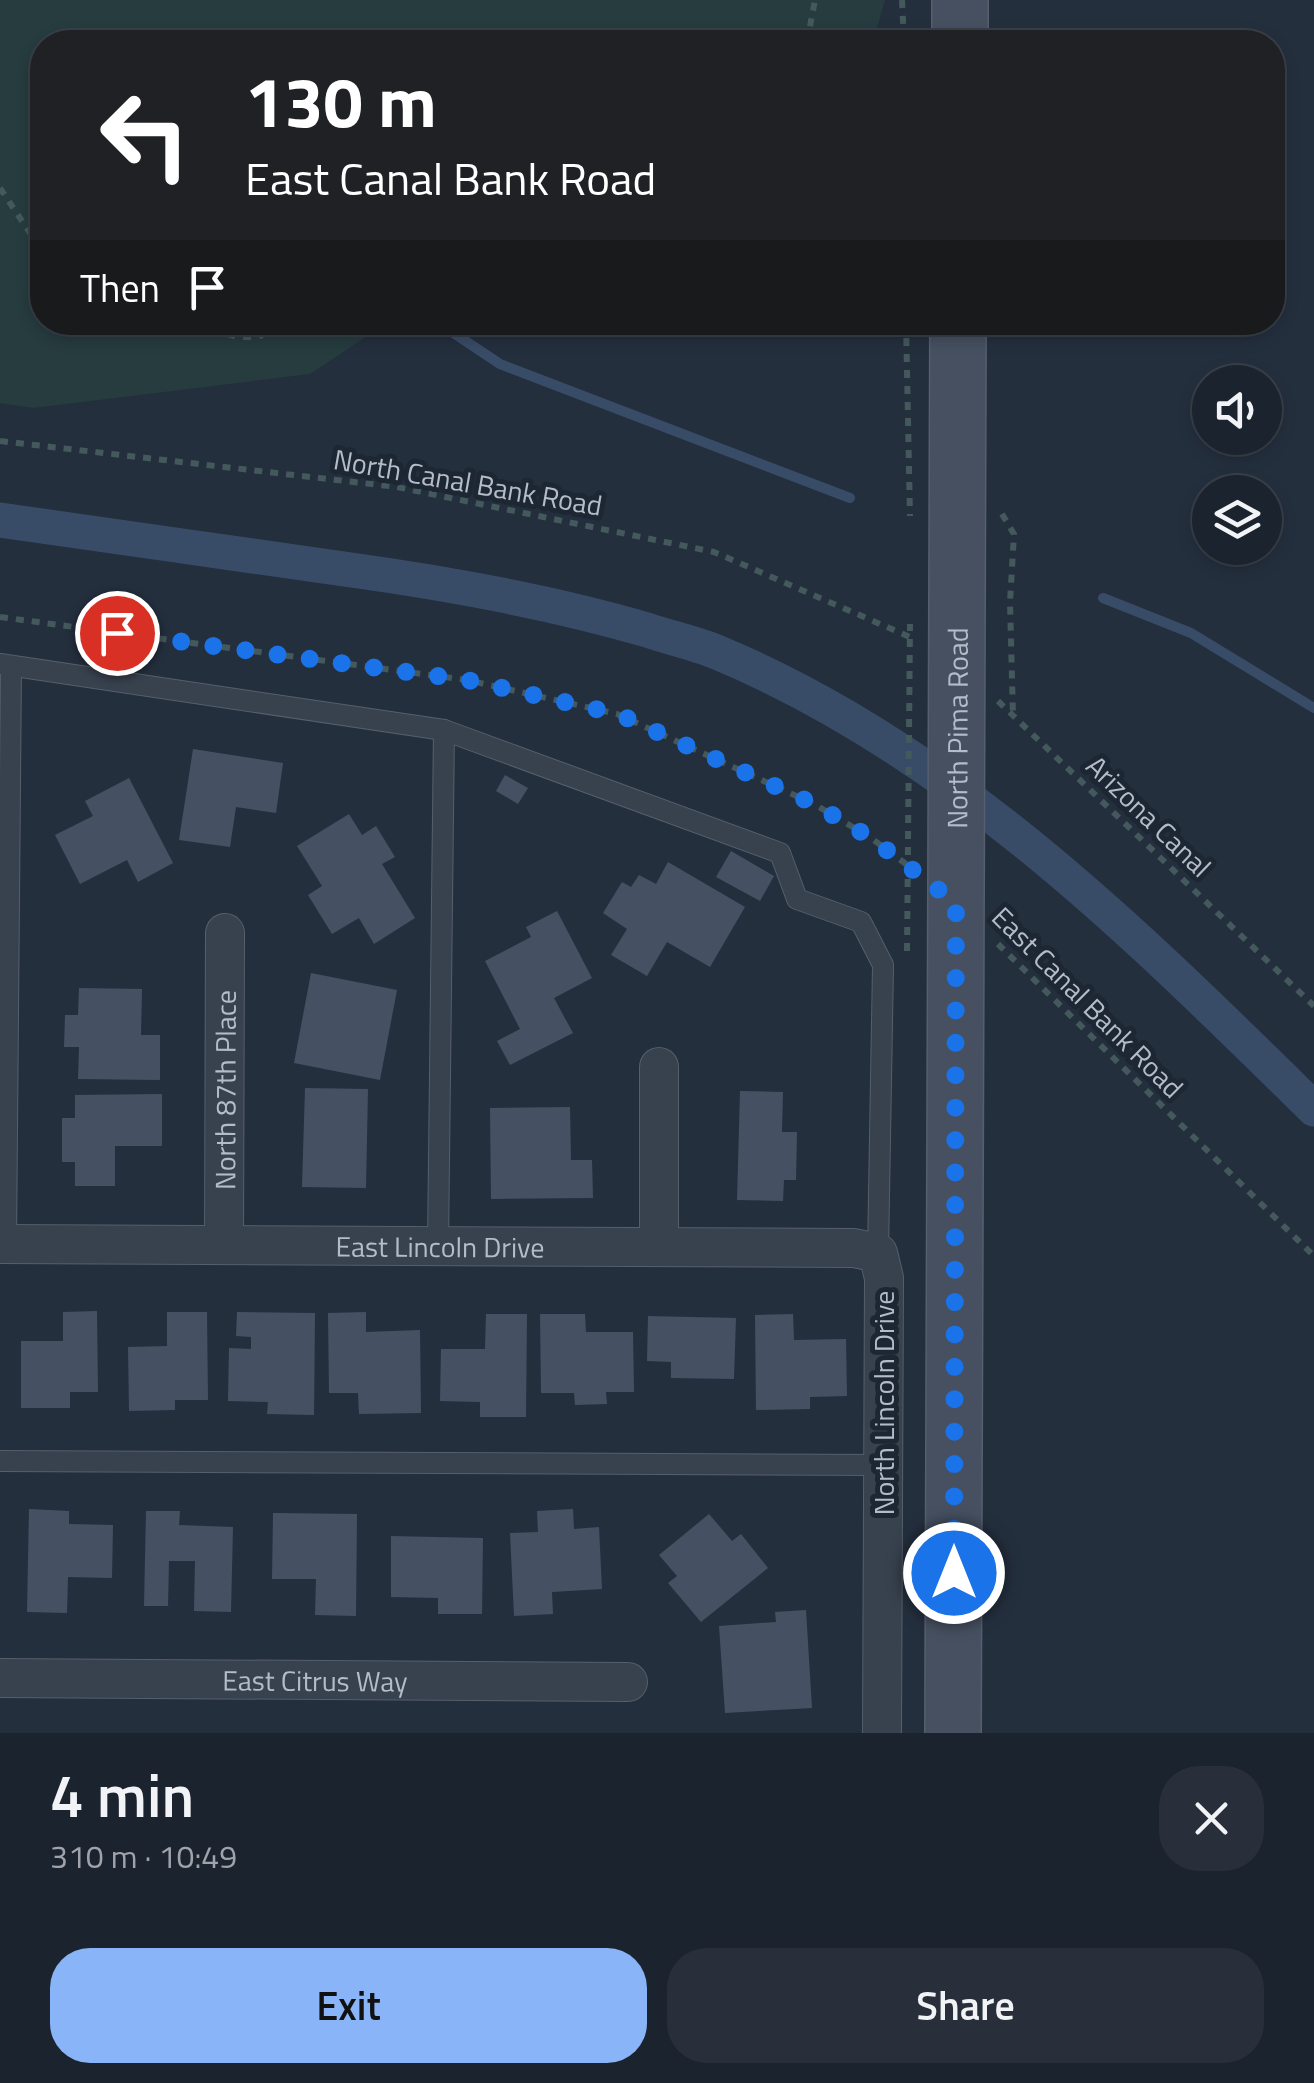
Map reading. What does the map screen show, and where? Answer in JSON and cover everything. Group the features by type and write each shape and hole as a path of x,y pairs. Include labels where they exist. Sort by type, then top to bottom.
{"main road":[{"path":"960,0 960,30"},
{"name":"North Pima Road","path":"953,1733 932,648 957,335"}],"street":[{"name":"North 87th Place","path":"224,1245 225,933"},
{"path":"659,1067 660,1247"},
{"name":"East Lincoln Drive","path":"3,1244 854,1248 878,1253"},
{"name":"North Lincoln Drive","path":"878,1253 884,1278 882,1733"},
{"name":"East Citrus Way","path":"0,1678 628,1682"}],"lane":[{"path":"3,1244 6,665 444,730 780,853 798,898 860,922 883,965 878,1253"},
{"path":"438,1246 444,730"},
{"path":"0,1461 884,1466"}],"path":[{"path":"808,30 814,0"},
{"path":"902,0 903,30"},
{"path":"0,188 30,233"},
{"path":"230,335 261,335"},
{"path":"906,335 910,505"},
{"name":"North Canal Bank Road","path":"0,441 398,487 714,552 932,648"},
{"path":"1013,546 1013,716"},
{"name":"East Canal Bank Road","path":"0,617 467,680 618,714 814,804 939,882 1314,1256"},
{"path":"932,648 939,882"},
{"name":"Arizona Canal","path":"932,648 1013,716 1314,1006"}],"green space":[{"path":"0,0 885,0 876,30 30,30 30,335 369,335 310,374 33,408 0,403"}],"building":[{"path":"193,749 283,763 276,813 236,807 230,847 179,840"},
{"path":"505,775 528,788 518,804 496,791"},
{"path":"129,778 173,863 138,882 127,860 80,884 55,835 93,816 85,801"},
{"path":"349,814 362,835 376,826 395,857 382,864 415,918 374,944 359,918 332,934 308,895 322,886 297,846"},
{"path":"731,851 774,876 760,901 716,877"},
{"path":"668,862 745,907 710,967 667,942 647,976 611,955 627,929 603,913 622,882 631,887 639,875 656,884"},
{"path":"557,911 592,978 554,998 573,1033 510,1065 497,1041 520,1029 485,961 531,937 526,927"},
{"path":"311,973 397,990 380,1080 294,1063"},
{"path":"79,988 142,989 141,1035 160,1035 160,1080 78,1079 79,1047 64,1047 65,1015 78,1015"},
{"path":"305,1088 368,1089 366,1188 302,1187"},
{"path":"740,1091 783,1092 782,1132 797,1132 796,1180 784,1180 783,1201 737,1200"},
{"path":"162,1094 162,1146 115,1146 115,1186 75,1186 75,1162 62,1162 62,1118 75,1118 75,1095"},
{"path":"570,1107 571,1160 592,1160 593,1198 491,1199 490,1108"},
{"path":"97,1311 98,1392 70,1392 70,1408 21,1408 21,1341 63,1341 63,1312"},
{"path":"167,1312 207,1312 208,1400 175,1400 175,1410 129,1411 128,1347 167,1346"},
{"path":"237,1312 315,1313 314,1415 267,1414 268,1402 228,1401 229,1348 251,1349 251,1337 236,1336"},
{"path":"366,1312 366,1332 420,1330 421,1413 359,1414 358,1393 329,1393 328,1313"},
{"path":"486,1314 527,1314 526,1417 480,1417 480,1402 440,1401 441,1349 485,1349"},
{"path":"540,1314 585,1314 586,1332 633,1332 634,1392 606,1392 607,1404 575,1405 574,1393 541,1393"},
{"path":"793,1314 794,1340 846,1339 847,1396 810,1397 810,1409 756,1410 755,1315"},
{"path":"648,1316 736,1318 734,1379 671,1378 671,1362 647,1361"},
{"path":"29,1509 69,1511 69,1524 113,1525 112,1578 68,1577 67,1613 27,1612"},
{"path":"573,1509 574,1529 599,1527 602,1589 552,1592 553,1614 514,1616 510,1533 538,1532 537,1511"},
{"path":"146,1511 180,1511 179,1525 233,1527 231,1612 194,1611 195,1561 169,1561 168,1606 144,1606"},
{"path":"273,1513 357,1514 356,1616 315,1615 316,1579 272,1579"},
{"path":"709,1514 732,1541 741,1534 768,1568 701,1622 668,1583 677,1576 659,1555"},
{"path":"391,1536 483,1538 482,1614 438,1614 438,1598 391,1597"},
{"path":"806,1610 812,1708 725,1713 719,1626 776,1622 775,1612"}],"waterway":[{"path":"456,335 500,364 850,498"},
{"path":"0,520 459,587 610,620 719,653 804,694 886,741 963,794 1109,914 1314,1109"},
{"path":"1103,598 1191,633 1314,708"}],"route":[{"path":"117,633 467,680 618,714 814,804 871,838 956,903 954,1573"}]}
